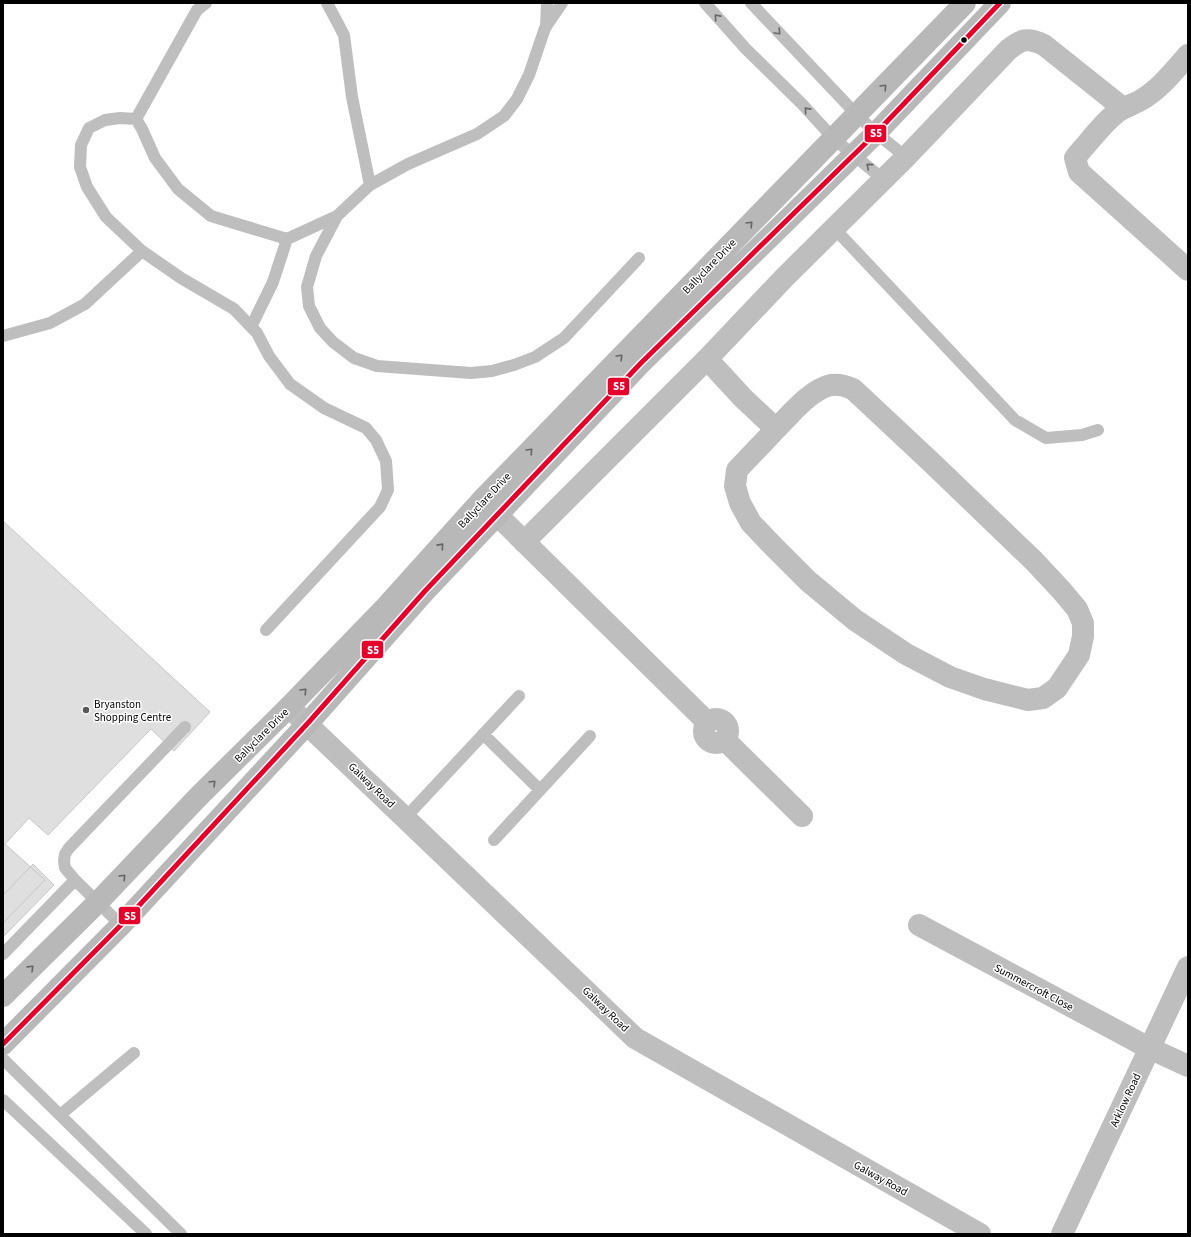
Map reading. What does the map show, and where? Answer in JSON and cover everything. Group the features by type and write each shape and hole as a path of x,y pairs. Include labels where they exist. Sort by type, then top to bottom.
{"street":[{"name":"Ballyclare Drive","path":"3,1044 121,925 308,723 426,591 489,508 626,351 965,3"},
{"name":"Ballyclare Drive","path":"3,996 98,902 199,796 289,707 389,603 641,363 876,133 1000,3"},
{"path":"524,542 707,359 785,277 906,157 1008,50 1022,40 1034,40 1044,45 1123,108"},
{"path":"1188,55 1173,72 1149,94 1141,100 1123,108 1116,113 1076,158 1076,165 1079,172 1188,270"},
{"path":"707,359 743,398 776,428"},
{"path":"831,385 841,385 853,389 937,467 1028,556 1062,591 1077,609 1083,623 1083,636 1079,655 1057,688 1043,698 1028,700 984,690 950,676 906,654 861,624 808,581 751,523 740,503 735,486 737,470 776,428 808,397 820,390 831,385"},
{"path":"489,508 707,722 703,731 707,740 716,743 725,740 802,816"},
{"name":"Galway Road","path":"289,707 308,723 635,1038 980,1234"},
{"name":"Summercroft Close","path":"919,925 1149,1048 1188,1066"},
{"name":"Arklow Road","path":"1062,1234 1188,967"}],"lane":[{"path":"136,119 198,10 206,3"},
{"path":"327,3 344,34 352,97 370,185"},
{"path":"136,119 155,158 178,189 211,216 287,239 337,216 370,185 408,164 476,134 504,116 517,99 529,75 545,28 547,3"},
{"path":"545,28 562,3"},
{"path":"705,3 746,49 802,104 834,139 883,179"},
{"path":"751,3 857,115 876,133 906,157"},
{"path":"136,119 120,118 105,120 89,128 81,145 80,167 87,187 106,217 142,251 181,278 234,309 257,333 269,356 290,384 324,408 366,428 376,440 386,460 388,490 380,506 266,630"},
{"path":"337,216 316,256 306,287 309,306 320,328 333,342 354,358 377,366 470,373 492,371 535,357 564,338 639,258"},
{"path":"834,228 1015,420 1046,438 1082,435 1098,430"},
{"path":"251,327 273,282 287,239"},
{"path":"3,336 50,323 85,304 142,251"},
{"path":"406,817 518,696"},
{"path":"121,925 75,880 65,868 65,854 69,848 185,727"},
{"path":"483,734 540,790"},
{"path":"494,840 590,736"},
{"path":"3,954 75,880"},
{"path":"60,1115 134,1054"},
{"path":"3,1060 180,1234"},
{"path":"3,1100 146,1234"}],"building":[{"name":"Bryanston Shopping Centre","path":"3,521 210,712 174,751 151,729 48,835 29,818 5,844 45,880 3,923"},
{"path":"33,864 54,885 3,937 3,895"}],"transit line":[{"name":"S5","path":"3,1044 121,925 308,723 425,591 641,363 876,133 1000,3"}],"place":[{"name":"Bryanston Shopping Centre","path":"86,710"}]}
